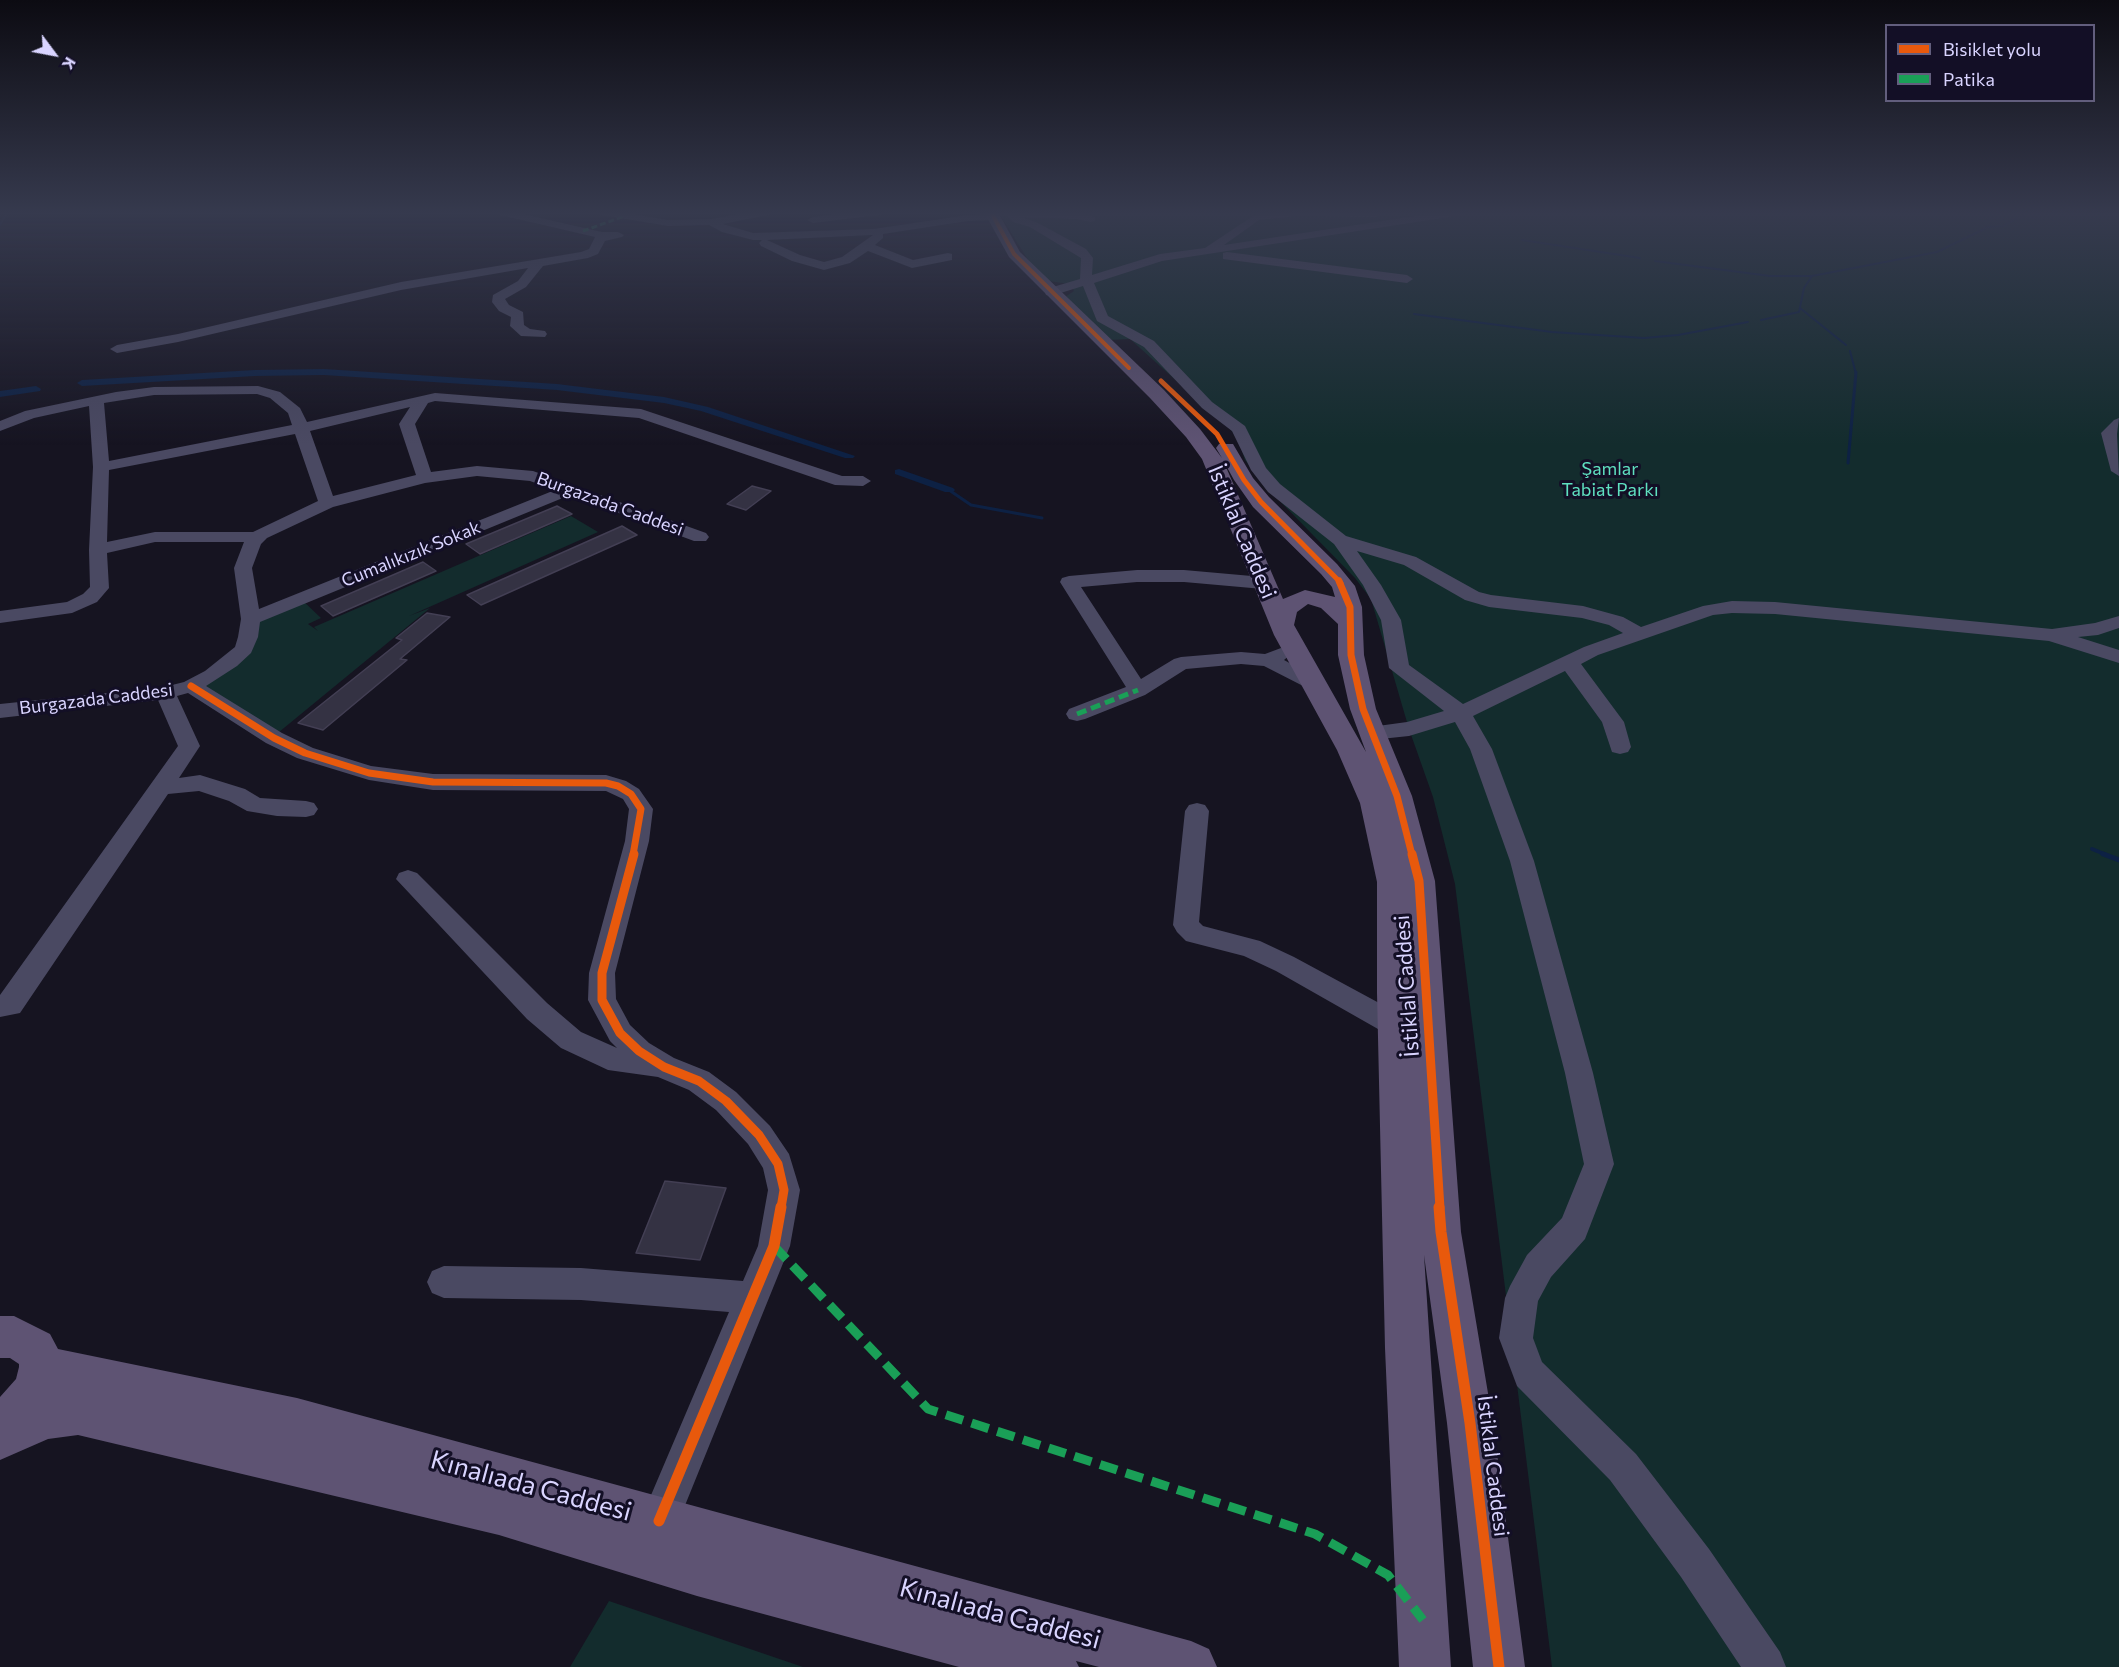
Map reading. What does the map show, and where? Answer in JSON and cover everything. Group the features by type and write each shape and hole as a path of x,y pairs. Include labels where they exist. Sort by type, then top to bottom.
{"main road":[{"name":"İstiklal Caddesi","path":"1049,290 1177,416 1212,459 1260,574 1281,644 1314,684 1351,750 1376,803 1394,882 1395,1025 1407,1348 1424,1643"},
{"name":"İstiklal Caddesi","path":"1129,368 1161,381 1217,434 1244,480 1261,502 1330,550 1350,607 1349,621 1355,675 1371,733 1397,796 1419,881 1442,1232 1470,1423 1499,1667"},
{"path":"1260,574 1276,582 1299,586 1312,582 1320,573 1330,550"},
{"path":"1281,644 1285,611 1293,602 1305,597 1317,598 1329,603 1349,621"},
{"name":"Kınalıada Caddesi","path":"0,1336 14,1337 26,1342 35,1349 41,1362 297,1421 1191,1667"},
{"path":"0,1431 32,1395 38,1381 41,1362"},
{"name":"Kınalıada Caddesi","path":"0,1437 47,1417 78,1413 499,1511 696,1571 1053,1667"},
{"path":"1404,1667 1424,1643"}],"street":[{"path":"117,349 178,338 385,290"},
{"path":"512,290 498,298 499,302 504,308 518,315 518,326 526,333 540,334"},
{"path":"1051,292 1059,290"},
{"path":"1091,290 1102,318 1149,344 1207,405 1239,429 1259,470 1274,488 1330,550 1372,585 1391,621 1399,668 1461,713 1481,749 1522,861 1579,1073 1599,1164 1574,1228 1539,1266 1522,1298 1516,1338 1530,1374 1623,1467 1695,1563 1765,1667"},
{"path":"0,426 30,414 96,399 154,392 258,390 275,394 295,411 327,503"},
{"path":"101,471 302,431 435,397 641,414 841,482 863,482"},
{"path":"0,617 72,607 90,598 100,588 98,550 101,471 96,399"},
{"path":"423,399 407,424 425,478"},
{"path":"2119,423 2109,433 2119,471"},
{"name":"Burgazada Caddesi","path":"0,711 178,690 230,662 244,649 251,619 243,568 253,543 258,537 276,525 327,503 425,478 477,471 533,476 700,537"},
{"name":"Cumalıkızık Sokak","path":"251,619 572,489"},
{"path":"98,550 155,537 258,537"},
{"path":"1330,550 1410,561 1472,596 1489,601 1583,612 1616,621 1640,634"},
{"path":"1138,690 1069,582 1137,576 1260,574"},
{"path":"1371,733 1409,729 1461,713 1568,662 1710,610 1732,607 1775,608 2051,634 2098,629 2119,622"},
{"path":"2051,634 2119,657"},
{"path":"1077,714 1138,690 1181,663 1241,658 1281,644"},
{"path":"1568,662 1582,677 1613,722 1620,747"},
{"path":"5,1005 189,746 178,690"},
{"path":"178,690 305,753 369,773 433,782 606,783 618,786 631,794 641,809 640,825 602,973 602,1000 620,1033 639,1051 664,1067 699,1082 726,1101 759,1135 778,1164 784,1190 774,1246 660,1521"},
{"path":"162,787 200,783 237,795 255,805 306,809"},
{"path":"1197,811 1186,925 1195,934 1251,948 1285,964 1395,1025"},
{"path":"408,879 537,1011 571,1040 608,1058 664,1067"},
{"path":"444,1282 581,1284 752,1298"}],"green space":[{"name":"Şamlar Tabiat Parkı","path":"2119,290 2119,1667 1552,1667 1455,884 1433,797 1409,729 1371,599 1355,578 1267,488 1245,460 1238,439 1231,430 1130,339 1109,340 1065,297 1074,291"},
{"path":"571,516 598,532 409,616 430,608 273,737 191,686 230,662 251,619 301,599 321,618 308,624 318,631 314,627"},
{"path":"609,1601 803,1667 570,1667"}],"building":[{"path":"752,486 771,491 746,510 727,504"},
{"path":"557,506 572,514 480,554 466,544"},
{"path":"622,526 637,535 481,605 467,595"},
{"path":"423,562 436,571 333,616 321,606"},
{"path":"427,613 450,617 400,659 407,660 323,730 298,723 402,640 396,638"},
{"path":"665,1181 726,1188 700,1260 636,1253"}],"waterway":[{"path":"1761,320 1799,312 1804,290"},
{"path":"1800,308 1846,345"},
{"path":"1414,314 1552,332 1644,338 1678,335 1748,322"},
{"path":"1850,351 1856,373"},
{"path":"82,383 255,373 324,372 557,387 664,400 704,409 849,456"},
{"path":"1848,463 1856,373"},
{"path":"0,394 36,389"},
{"path":"899,472 949,490"},
{"path":"949,490 971,505 1042,518"},
{"path":"2092,849 2107,855"},
{"path":"2103,854 2119,860"}],"marked path":[{"path":"1077,714 1138,690"},
{"path":"774,1246 928,1409 1315,1534 1388,1575 1423,1620"}],"cycle path":[{"path":"1050,290 1129,368"},
{"path":"1161,381 1217,434 1244,480 1261,502 1329,569 1343,586 1350,607 1351,655 1363,709 1397,796 1419,881 1441,1232 1470,1423 1499,1667"},
{"path":"191,686 274,738 305,753 369,773 433,782 606,783 618,786 631,794 641,809 637,841 602,973 602,1000 620,1033 639,1051 664,1067 699,1081 726,1101 759,1135 778,1164 784,1190 774,1246 659,1521"}]}
